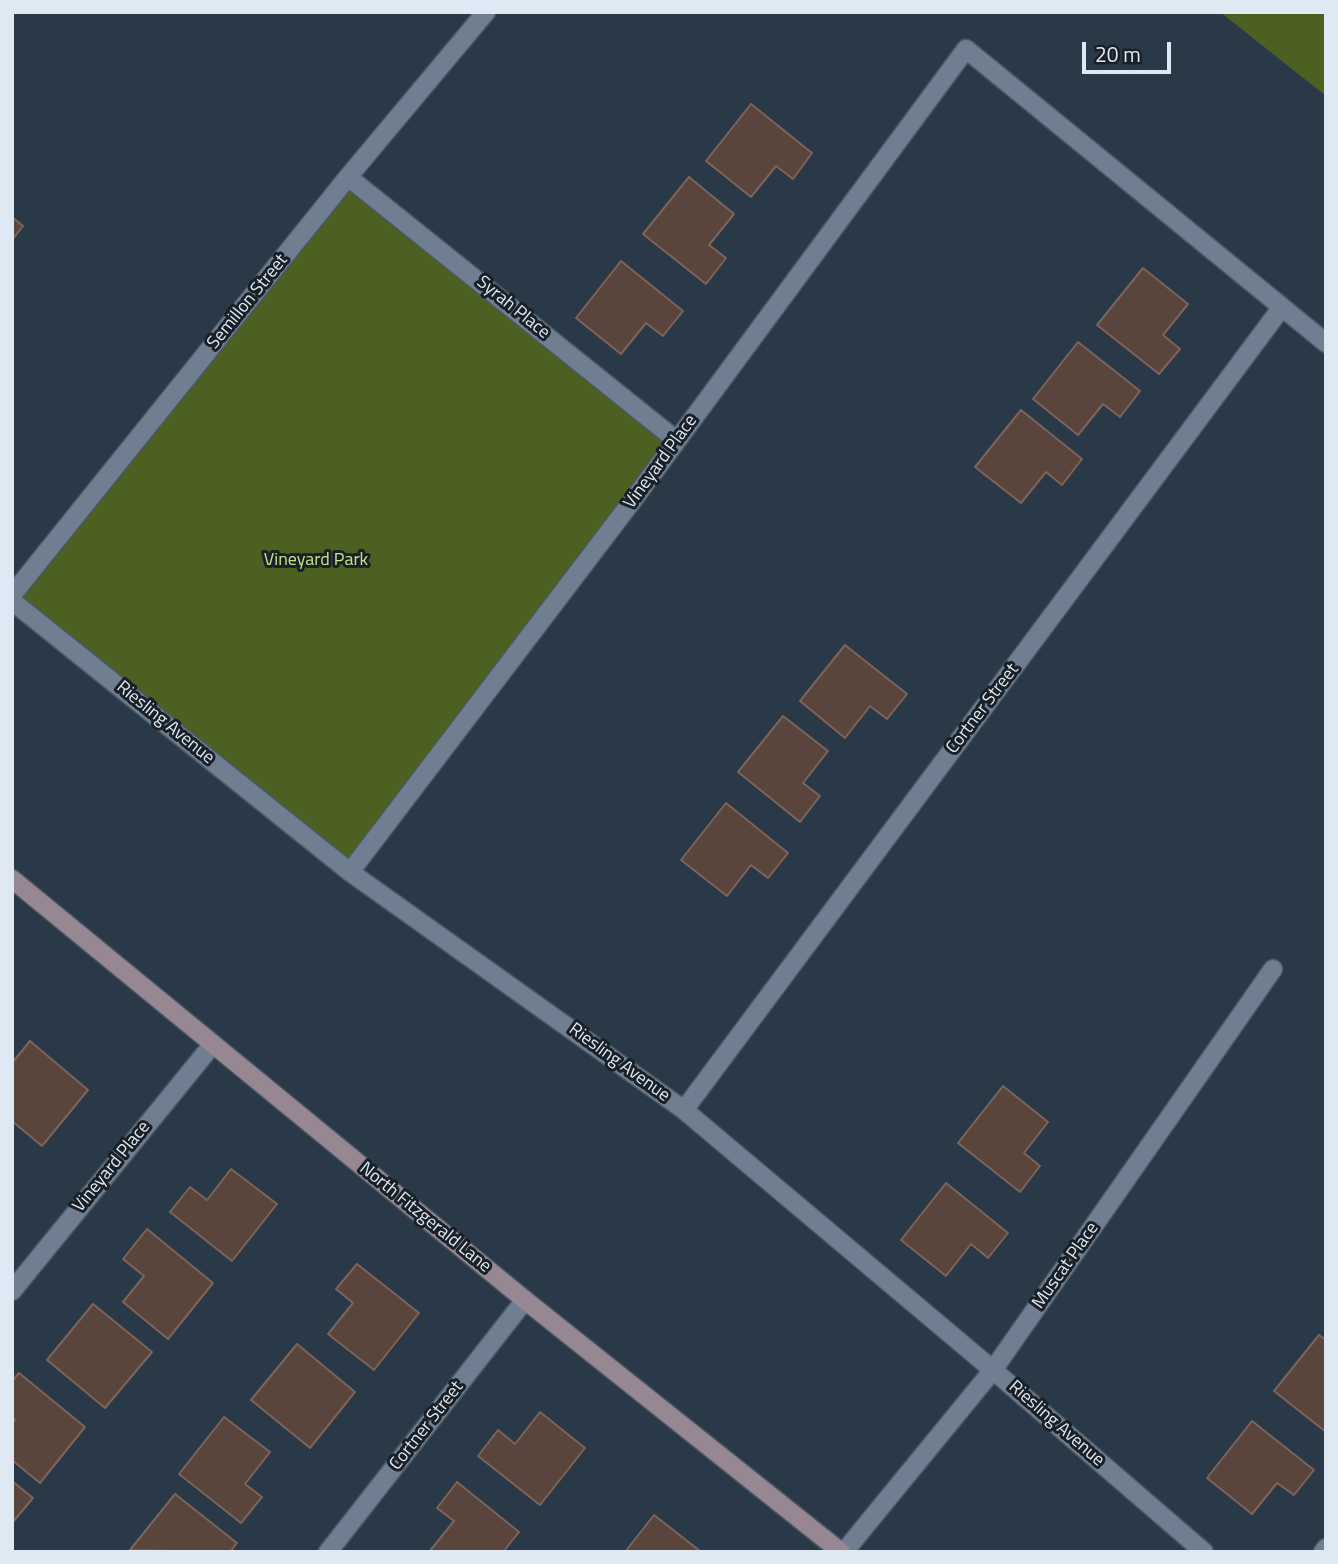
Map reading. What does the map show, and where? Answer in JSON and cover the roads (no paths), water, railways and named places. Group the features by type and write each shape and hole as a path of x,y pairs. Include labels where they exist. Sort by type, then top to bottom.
{"street":[{"name":"Semillon Street","path":"12,595 348,177 486,12"},
{"name":"Vineyard Place","path":"350,872 676,440 966,49 1282,307"},
{"name":"Syrah Place","path":"348,177 676,440"},
{"path":"1282,307 1326,343"},
{"name":"Cortner Street","path":"684,1110 1282,307"},
{"name":"Riesling Avenue","path":"12,601 350,872 684,1110 1204,1552"},
{"name":"North Fitzgerald Lane","path":"12,880 526,1300 843,1552"},
{"name":"Muscat Place","path":"843,1552 993,1370 1273,969"},
{"name":"Vineyard Place","path":"12,1291 19,1268 213,1044"},
{"name":"Cortner Street","path":"328,1552 526,1300"}],"park label":[{"name":"Vineyard Park","path":"316,561"}]}
